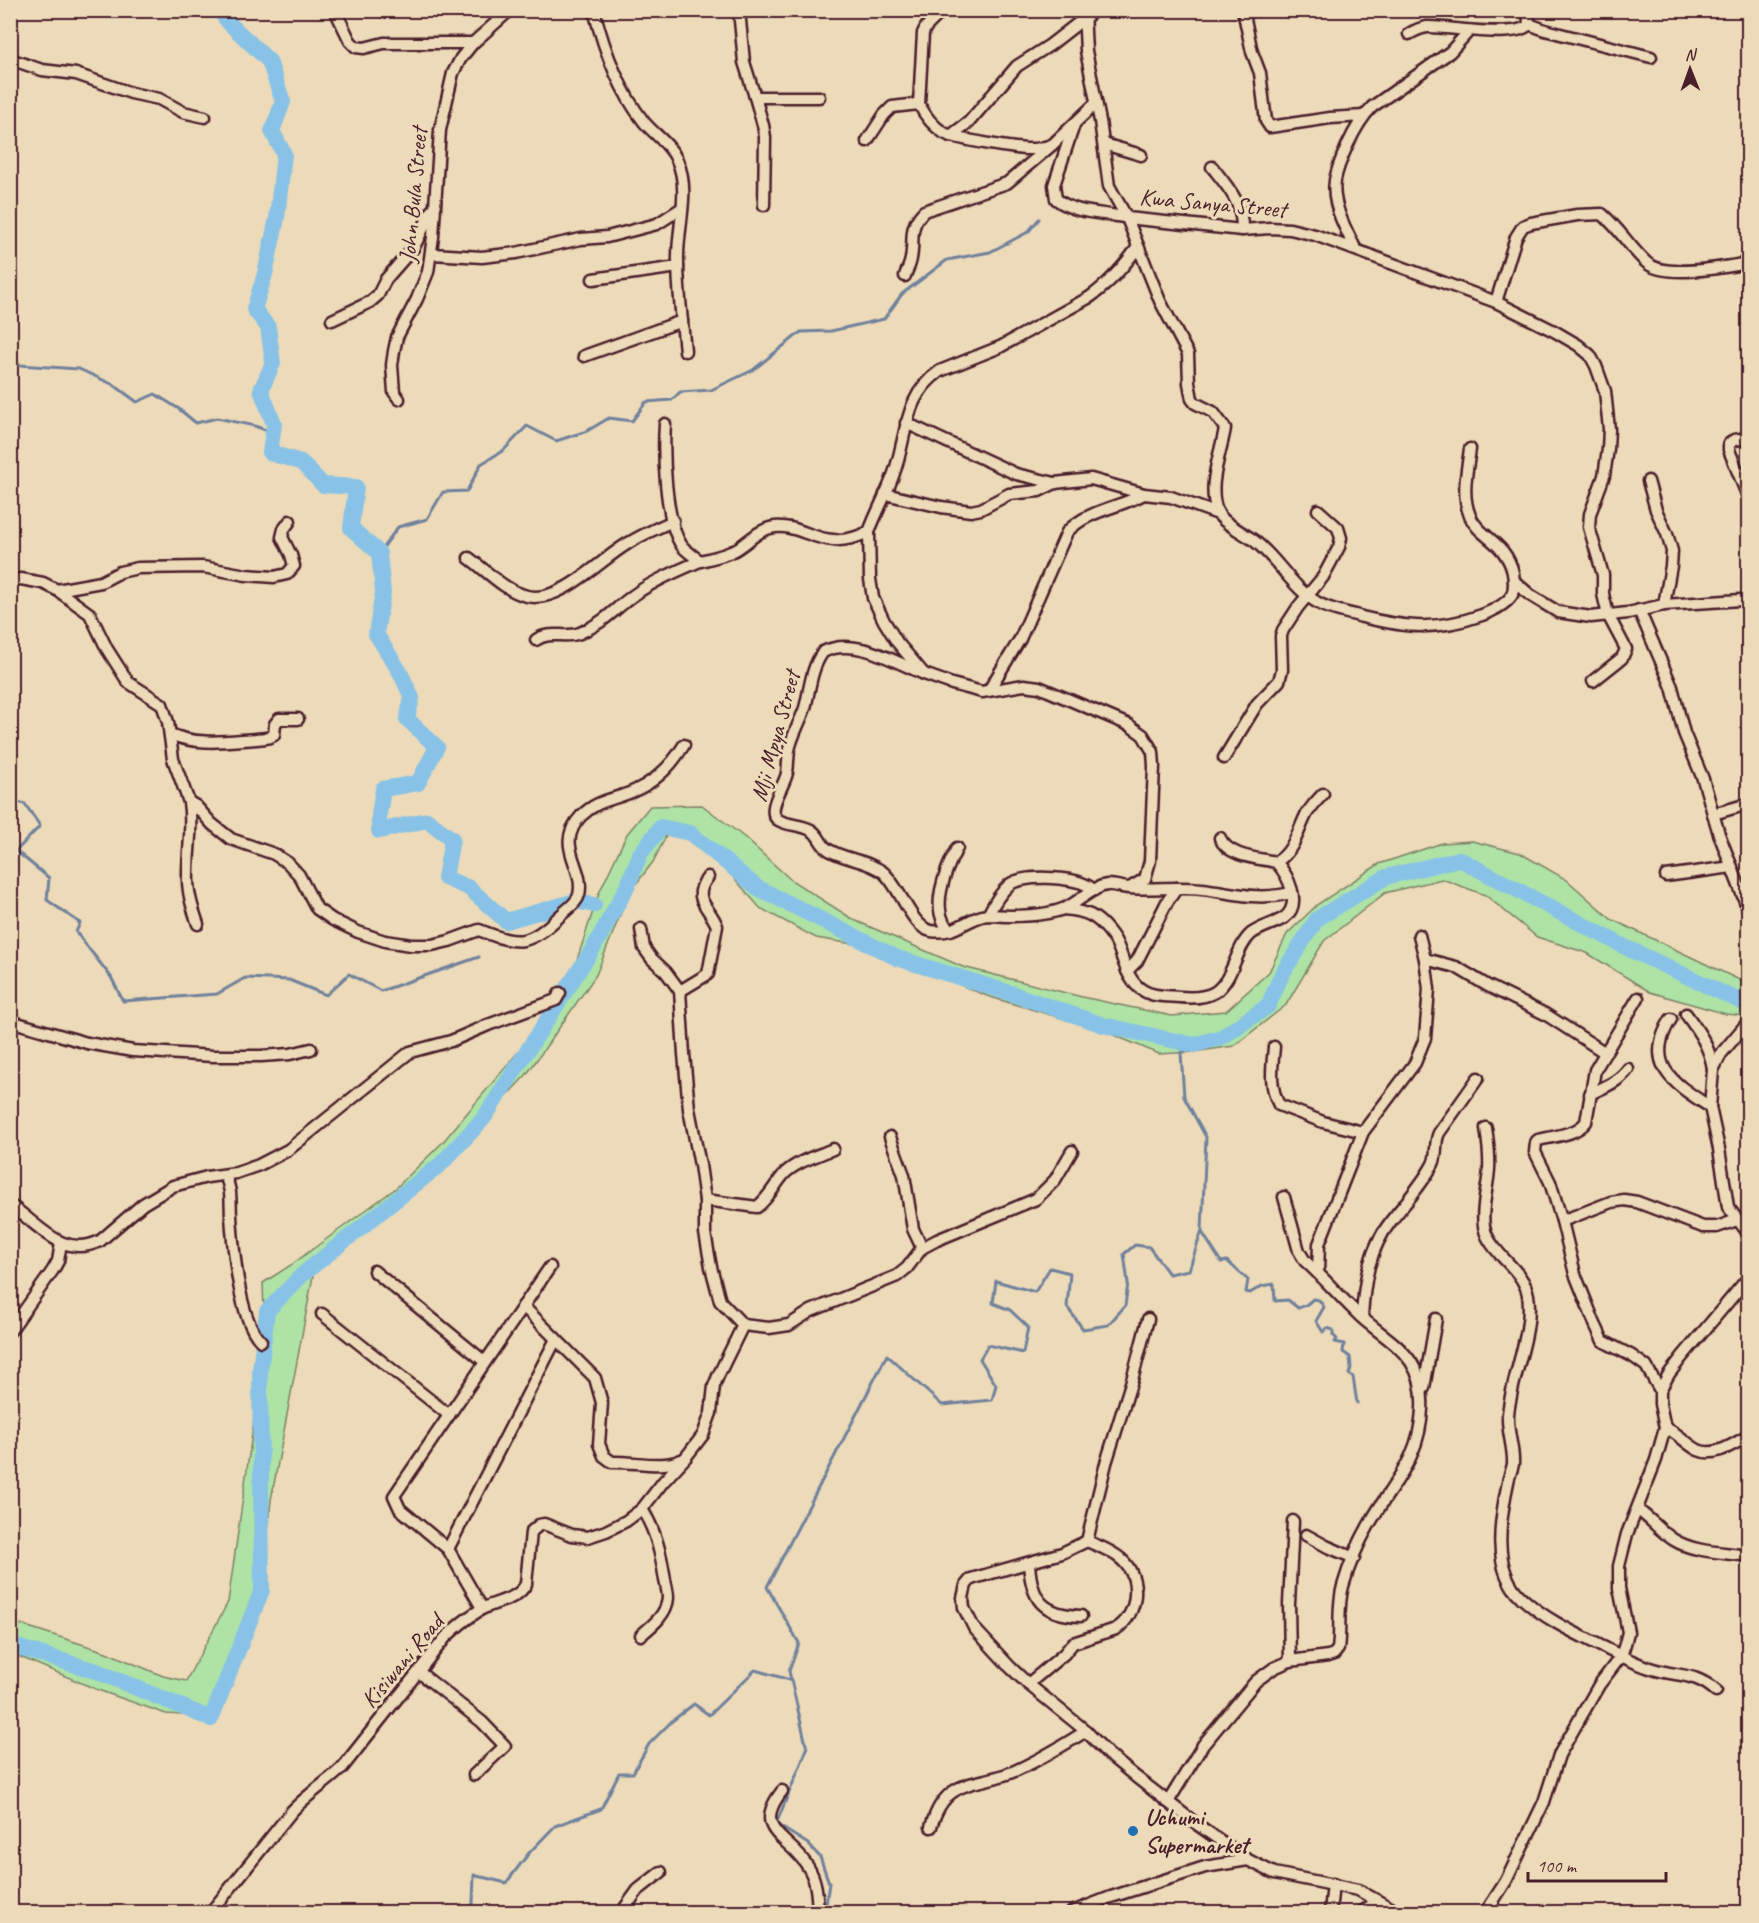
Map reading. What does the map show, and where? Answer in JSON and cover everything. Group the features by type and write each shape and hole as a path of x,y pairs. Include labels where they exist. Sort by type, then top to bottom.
{"street":[{"path":"334,10 350,41 356,47 364,48 384,43 473,44"},
{"name":"John Bula Street","path":"399,399 394,392 392,365 397,337 424,284 432,254 434,204 443,113 453,73 473,44 510,10"},
{"path":"594,10 609,61 616,75 645,123 666,143 678,161 683,189 678,267 685,351"},
{"path":"739,10 744,62 764,125 764,205"},
{"path":"943,10 923,33 920,104 923,112 950,136 1024,149 1052,145"},
{"path":"950,136 969,122 1017,66 1084,15 1095,10"},
{"path":"1243,10 1252,52 1260,73 1266,121 1270,127 1330,118 1364,116"},
{"path":"1409,34 1427,27 1469,31 1526,28 1529,24 1528,10"},
{"name":"Kwa Sanya Street","path":"1084,15 1086,51 1104,144 1109,186 1127,218 1242,230 1290,229 1315,235 1496,302 1554,331 1590,355 1605,391 1609,429 1604,476 1590,514 1589,527 1603,575 1608,615 1626,649 1622,658 1593,681"},
{"path":"1529,24 1651,57"},
{"path":"1356,250 1339,213 1334,182 1344,153 1364,116 1372,107 1450,52 1469,31"},
{"path":"10,59 42,70 76,74 131,93 159,99 183,112 205,117"},
{"path":"755,97 819,97"},
{"path":"904,276 911,262 912,231 917,218 924,211 1007,183 1052,145 1096,103"},
{"path":"867,141 892,107 920,104"},
{"path":"1074,125 1054,185 1056,199 1087,213 1127,218 1160,301 1188,354 1188,383 1192,399 1195,403 1214,412 1224,428 1214,487 1218,514"},
{"path":"1104,144 1141,155"},
{"path":"1212,167 1236,198 1243,217 1242,230"},
{"path":"332,320 362,306 378,295 386,279 414,247 434,204"},
{"path":"432,254 482,257 516,253 581,239 608,237 657,224 682,208"},
{"path":"1496,302 1519,231 1531,223 1576,215 1602,214 1615,225 1648,264 1658,270 1688,271 1749,263"},
{"path":"1128,888 1145,879 1150,861 1154,766 1153,752 1143,735 1129,725 1040,687 1024,685 982,692 924,674 897,642 873,598 870,579 869,532 898,460 910,408 920,390 932,376 940,370 1000,347 1090,297 1103,288 1124,266 1138,247 1137,244"},
{"path":"593,279 678,267"},
{"path":"584,356 682,321"},
{"path":"906,423 1016,474 1056,483"},
{"path":"665,424 664,450 673,521 681,544 700,561"},
{"path":"1749,438 1734,440 1729,444 1729,450 1749,497"},
{"path":"885,494 941,507 971,511 981,509 1009,494 1039,490 1056,483 1091,479 1144,494 1171,497 1218,514 1226,522 1246,534 1260,545 1306,595 1322,605 1407,627 1431,627 1489,612 1504,604 1512,595 1514,581 1511,566 1504,552 1474,524 1469,516 1465,484 1470,449"},
{"path":"1647,481 1672,552 1664,605"},
{"path":"989,690 1020,639 1067,532 1074,524 1089,516 1144,494"},
{"path":"1224,758 1257,704 1279,681 1282,670 1281,636 1283,630 1306,595 1328,569 1339,547 1341,538 1338,528 1318,510"},
{"path":"57,590 101,582 120,572 138,568 203,567 246,575 280,577 287,574 294,566 282,537 290,521"},
{"path":"469,558 511,590 538,597 559,592 628,543 673,521"},
{"path":"536,640 545,635 578,634 609,617 626,601 657,581 700,561 734,551 761,530 776,527 796,529 831,540 852,538 869,532"},
{"path":"10,580 21,579 43,583 57,590 90,614 107,649 128,682 162,704 168,722 173,759 189,802 192,826 188,872 190,901 198,924"},
{"path":"1514,581 1530,595 1558,612 1592,617 1628,613 1664,605 1740,600 1749,602"},
{"path":"1639,610 1672,687 1684,733 1703,779 1719,834 1749,909"},
{"name":"Mji Mpya Street","path":"924,674 859,648 839,646 823,652 815,666 804,709 789,750 787,775 774,803 773,812 774,817 780,821 812,830 821,845 828,850 868,864 883,872 923,928 931,931 950,930"},
{"path":"170,734 184,740 200,742 267,739 274,735 275,724 279,719 298,719"},
{"path":"189,802 231,839 274,854 288,863 299,875 317,909 350,928 385,941 432,945 479,930 511,941 528,939 541,933 576,901 580,892 578,877 570,855 570,836 579,819 592,806 633,792 647,784 673,763 684,745"},
{"path":"1276,862 1294,843 1308,813 1323,794"},
{"path":"1713,814 1749,804"},
{"path":"1063,909 1090,915 1100,923 1115,939 1129,976 1143,990 1153,995 1193,997 1202,997 1215,992 1222,985 1251,935 1285,917 1293,904 1287,878 1276,862 1230,850 1220,838"},
{"path":"957,848 943,878 942,887 941,915 946,927 950,930 956,930 988,915 1021,916 1063,909 1094,890 1107,885 1128,888 1201,889 1255,897 1292,893"},
{"path":"1666,876 1732,867"},
{"path":"680,991 708,974 717,926 702,902 702,885 708,877"},
{"path":"988,915 997,899 1009,884 1015,881 1069,880 1086,884 1094,890"},
{"path":"1127,971 1137,961 1177,888"},
{"path":"641,929 644,948 680,991 689,1109 705,1200 705,1233 720,1301 743,1325 769,1328 789,1325 811,1311 897,1276 907,1268 922,1248 1036,1199 1055,1180 1072,1151"},
{"path":"1318,1272 1319,1244 1363,1132 1415,1063 1425,1038 1429,989 1419,935"},
{"path":"1425,959 1456,967 1488,986 1545,1014 1604,1052"},
{"path":"10,1205 61,1243 75,1247 93,1245 144,1204 173,1185 207,1177 225,1176 248,1169 288,1150 410,1052 451,1041 488,1024 550,1003 556,1000 560,993"},
{"path":"1486,1912 1506,1881 1544,1802 1559,1755 1599,1685 1621,1656 1628,1632 1619,1588 1619,1566 1627,1534 1656,1460 1665,1428 1660,1404 1660,1390 1646,1366 1603,1341 1582,1296 1550,1182 1535,1152 1536,1142 1575,1131 1586,1122 1595,1070 1638,998"},
{"path":"1686,1014 1704,1040 1711,1055 1713,1070 1710,1107 1728,1207 1749,1233"},
{"path":"1671,1019 1662,1034 1661,1062 1669,1077 1676,1084 1710,1107"},
{"path":"10,1021 87,1043 133,1051 213,1056 261,1056 290,1054 311,1049"},
{"path":"1713,1070 1721,1054 1749,1022"},
{"path":"1274,1047 1273,1089 1279,1105 1323,1122 1363,1132"},
{"path":"1590,1094 1617,1080 1628,1069"},
{"path":"1362,1317 1366,1275 1383,1233 1433,1163 1439,1133 1478,1078"},
{"path":"1486,1128 1490,1155 1484,1221 1486,1235 1521,1278 1528,1293 1529,1310 1508,1418 1513,1466 1508,1482 1501,1530 1505,1574 1520,1596 1536,1610 1566,1629 1654,1670 1689,1676 1706,1682 1716,1691"},
{"path":"890,1137 904,1175 913,1229 922,1248"},
{"path":"705,1200 758,1207 784,1174 794,1166 833,1149"},
{"path":"225,1176 231,1192 234,1251 239,1281 251,1326 261,1341"},
{"path":"1284,1197 1299,1251 1305,1261 1410,1360 1419,1377 1422,1395"},
{"path":"1562,1221 1611,1202 1624,1200 1637,1202 1703,1227 1717,1227 1737,1220"},
{"path":"10,1330 58,1261 61,1243"},
{"path":"483,1608 448,1549 400,1509 394,1496 550,1267"},
{"path":"374,1271 485,1362"},
{"path":"1660,1390 1669,1374 1749,1278"},
{"path":"524,1306 595,1378 602,1403 599,1444 604,1456 612,1462 628,1461 670,1465 686,1457"},
{"path":"322,1314 449,1415"},
{"path":"1087,1541 1106,1463 1148,1319"},
{"path":"1168,1802 1203,1745 1256,1682 1274,1668 1290,1661 1328,1656 1334,1654 1338,1649 1340,1600 1343,1586 1368,1525 1404,1472 1421,1428 1422,1395 1436,1319"},
{"name":"Kisiwani Road","path":"211,1912 292,1811 306,1796 342,1767 445,1638 483,1608 512,1597 523,1588 526,1584 530,1537 533,1529 539,1525 548,1524 572,1535 588,1537 626,1521 642,1509 686,1457 708,1426 714,1386 743,1325"},
{"path":"448,1549 556,1340"},
{"path":"1665,1428 1675,1432 1698,1450 1708,1452 1726,1449 1749,1436"},
{"path":"641,1635 654,1625 668,1600 657,1539 642,1509"},
{"path":"1638,1510 1650,1518 1665,1534 1681,1544 1749,1556"},
{"path":"1290,1661 1289,1605 1293,1521"},
{"path":"1306,1535 1354,1557"},
{"path":"1028,1684 1064,1654 1073,1643 1116,1629 1127,1619 1133,1607 1135,1586 1122,1559 1087,1541 1062,1553 971,1579 966,1585 963,1598 964,1608 974,1628 1028,1684 1086,1731 1108,1754 1168,1802 1248,1860 1274,1873 1358,1890 1398,1912"},
{"path":"1029,1563 1032,1588 1041,1602 1051,1611 1064,1616 1081,1616"},
{"path":"419,1672 482,1722 505,1746 474,1775"},
{"path":"931,1827 944,1800 961,1786 1017,1770 1086,1731"},
{"path":"782,1791 771,1807 769,1822 776,1833 808,1866 815,1882 818,1912"},
{"path":"1072,1912 1205,1867 1248,1860"},
{"path":"622,1912 638,1890 661,1872"},
{"path":"1330,1912 1333,1884"},
{"path":"1362,1912 1377,1900"}],"green space":[{"path":"702,805 744,837 791,880 854,920 963,967 1082,997 1172,1016 1226,1011 1269,972 1287,934 1318,904 1379,864 1442,843 1472,841 1520,853 1567,880 1611,919 1748,984 1748,1016 1726,1014 1650,992 1587,953 1537,937 1485,895 1442,879 1385,893 1324,941 1286,1005 1234,1046 1159,1054 1104,1031 987,996 866,946 816,938 760,908 716,857 697,840 671,826 653,862 629,893 596,975 527,1074 460,1145 409,1190 316,1260 271,1500 262,1594 215,1717 166,1714 98,1690 11,1653 10,1619 13,1622 106,1652 163,1676 186,1681 228,1602 265,1343 263,1283 396,1188 442,1143 565,996 599,893 627,834 650,806"}],"waterway":[{"path":"219,10 230,24 269,61 283,102 272,131 284,154 277,218 265,274 254,309 268,327 273,363 261,390 274,424 270,453 301,462 323,485 356,487 351,528 379,553 383,592 376,634 400,672 412,698 407,719 437,747 418,783 383,789 379,831 427,820 452,839 445,878 469,888 506,921 576,901 594,905"},
{"path":"379,553 398,527 427,519 443,492 467,491 481,464 504,450 527,426 556,441 587,431 609,418 632,421 646,402 672,400 680,392 711,390 753,370 801,332 831,331 884,319 902,294 947,260 990,252 1028,232 1039,219"},
{"path":"10,353 19,365 79,369 114,385 137,402 155,394 196,423 217,418 255,426 273,433"},
{"path":"10,800 25,804 40,826 16,851 49,878 47,900 80,923 76,932 111,977 123,1001 217,994 245,978 289,980 326,995 349,974 381,991 479,957"},
{"path":"10,1645 96,1671 211,1719 262,1590 260,1371 267,1311 303,1274 441,1164 484,1118 594,947 628,885 640,854 661,827 690,833 758,888 897,958 1103,1025 1194,1045 1222,1037 1268,1006 1282,974 1317,919 1386,877 1459,859 1629,949 1748,1005"},
{"path":"825,1912 829,1883 820,1857 808,1844 776,1824 807,1749 789,1671 799,1643 767,1587 887,1355 942,1405 992,1400 996,1385 980,1359 988,1345 1023,1353 1028,1327 1010,1310 993,1303 996,1281 1035,1292 1050,1268 1070,1273 1067,1307 1083,1329 1108,1325 1125,1306 1128,1283 1124,1254 1135,1245 1149,1247 1169,1274 1189,1270 1202,1230 1206,1137 1184,1097 1181,1053 1194,1045"},
{"path":"1202,1232 1221,1262 1227,1261 1248,1280 1246,1292 1250,1293 1262,1286 1274,1284 1275,1301 1288,1300 1298,1308 1313,1299 1319,1300 1324,1307 1316,1321 1323,1332 1327,1328 1333,1330 1333,1335 1337,1339 1335,1342 1344,1344 1343,1352 1350,1357 1349,1374 1353,1377 1357,1403"},
{"path":"464,1912 473,1904 474,1875 506,1883 529,1853 555,1826 601,1809 619,1773 633,1773 649,1744 672,1721 694,1704 709,1715 755,1670 790,1680"}],"place":[{"name":"Uchumi Supermarket","path":"1133,1831"}]}
